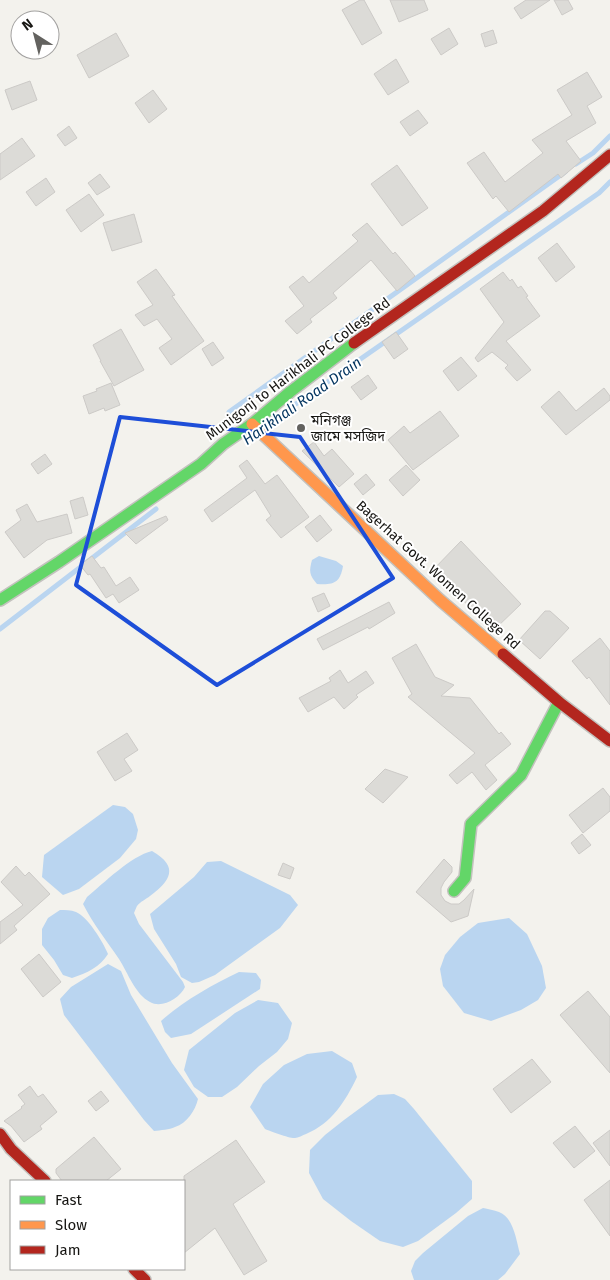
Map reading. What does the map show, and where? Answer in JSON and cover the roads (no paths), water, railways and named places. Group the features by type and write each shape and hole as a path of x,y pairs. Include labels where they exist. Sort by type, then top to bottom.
{"street":[{"name":"Munigonj to Harikhali PC College Rd","path":"0,600 59,562 193,469 343,351 543,211 610,155"},
{"name":"Bagerhat Govt. Women College Rd","path":"252,424 440,600 559,702 610,741"},
{"path":"454,891 465,878 471,824 521,775 559,702"},
{"path":"0,1134 11,1149 44,1180"},
{"path":"135,1270 145,1280"}],"water":[{"path":"319,556 336,561 343,566 340,576 335,582 317,584 312,578 310,570 312,560"},
{"path":"113,805 125,807 133,814 138,830 136,839 120,858 79,889 63,895 42,877 44,855"},
{"path":"152,851 166,863 169,868 169,874 163,885 138,905 134,913 139,924 185,987 175,998 160,1004 150,1002 136,989 83,904 87,897 118,871 135,858"},
{"path":"221,861 290,895 298,905 280,928 215,975 192,983 181,977 176,964 154,929 150,914 194,877 207,862"},
{"path":"60,910 70,910 81,915 99,937 108,954 93,969 72,978 63,975 42,945 42,929 48,918"},
{"path":"509,918 527,934 542,966 546,988 538,1000 521,1010 491,1021 464,1013 443,986 440,969 445,955 460,937 478,923"},
{"path":"108,964 121,971 131,995 172,1063 198,1099 190,1116 183,1123 173,1128 154,1131 64,1015 60,999 71,987"},
{"path":"239,972 256,973 261,980 260,989 191,1034 171,1038 165,1032 161,1021 198,994"},
{"path":"258,1000 278,1003 292,1023 288,1039 277,1052 237,1087 222,1097 208,1097 194,1087 184,1070 189,1050 235,1013"},
{"path":"332,1051 352,1063 357,1077 337,1111 323,1124 296,1138 265,1129 250,1107 263,1084 284,1065 307,1054"},
{"path":"394,1094 405,1099 414,1109 472,1181 472,1199 418,1241 403,1247 380,1241 323,1199 309,1173 310,1150 325,1135 378,1095"},
{"path":"483,1208 497,1211 504,1215 514,1230 520,1254 505,1274 498,1280 414,1280 411,1271 415,1261 468,1216"}],"waterway":[{"name":"Harikhali Road Drain","path":"576,164 593,153 610,136"},
{"name":"Harikhali Road Drain","path":"229,412 565,172"},
{"name":"Harikhali Road Drain","path":"280,415 599,193 610,182"},
{"name":"Harikhali Road Drain","path":"0,629 156,509"}],"place":[{"name":"মনিগঞ্জ জামে মসজিদ","path":"301,428"}]}
